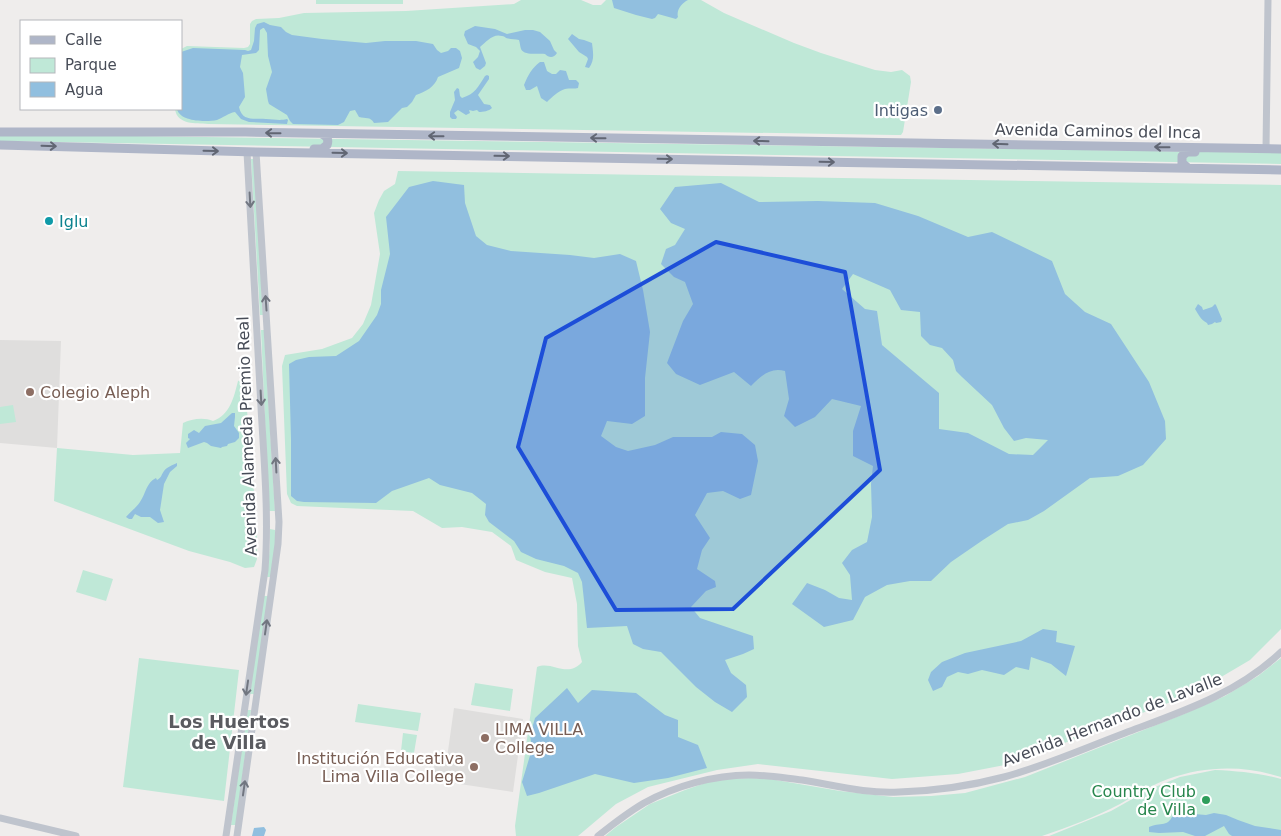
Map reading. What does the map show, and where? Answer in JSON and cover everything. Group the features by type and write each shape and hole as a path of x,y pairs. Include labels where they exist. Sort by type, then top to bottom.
{"main road":[{"path":"0,132 202,132"},
{"name":"Avenida Caminos del Inca","path":"202,132 1281,150"},
{"path":"179,150 175,142 179,135 196,135 202,132"},
{"path":"295,152 301,148 324,148 328,141 322,134"},
{"path":"0,145 252,152 1281,170"},
{"path":"1188,168 1182,160 1182,156 1185,153 1211,152 1219,148"}],"street":[{"path":"1266,149 1268,0"},
{"name":"Avenida Alameda Premio Real","path":"226,836 265,570 267,522 252,152"},
{"name":"Avenida Alameda Premio Real","path":"237,836 279,531 268,338 252,152"},
{"name":"Avenida Hernando de Lavalle","path":"598,836 622,817 646,802 665,793 717,778 748,775 776,776 848,788 898,792 959,786 1004,777 1198,705 1238,685 1258,672 1281,652"},
{"path":"0,818 76,836"}],"highlighted area":[{"path":"716,242 845,272 880,470 733,609 616,610 518,447 546,338"}],"shaded area":[{"name":"Colegio Aleph","path":"0,340 61,341 57,448 0,443"},
{"name":"LIMA VILLA College","path":"454,708 523,719 513,792 433,780 435,758 447,758"}],"green space":[{"path":"316,0 403,0 403,4 316,4"},
{"path":"521,0 581,0 593,5 601,5 606,0 701,0 724,13 821,53 875,70 891,72 902,70 910,76 911,82 903,132 901,135 896,135 208,124 183,121 176,114 175,110 182,110 182,48 187,46 248,47 250,44 250,24 256,19 279,18 304,13 406,11 514,4"},
{"path":"0,134 1281,153 1281,164 0,141"},
{"path":"251,159 254,159 263,315 260,315"},
{"path":"398,171 1281,185 1281,629 1250,660 1194,693 1010,764 958,774 892,779 758,764 717,770 648,787 616,804 578,836 516,836 515,826 537,667 543,665 571,669 582,662 578,646 577,604 572,578 545,572 516,560 511,546 492,532 462,527 442,528 413,511 297,506 291,503 287,494 282,366 285,355 322,349 352,338 363,324 371,305 380,254 374,213 384,191 395,184"},
{"path":"261,330 264,330 275,511 269,511"},
{"path":"241,380 245,387 257,527 257,559 254,567 245,568 189,551 54,501 57,448 133,455 180,453 183,423 198,419 213,421 219,418 230,405 238,381"},
{"path":"13,405 16,422 0,424 0,407"},
{"path":"270,529 275,530 275,546 271,577 267,577 270,546"},
{"path":"83,570 113,579 106,601 76,592"},
{"path":"263,596 268,596 255,694 250,694"},
{"path":"139,658 239,670 224,801 123,787"},
{"path":"1281,658 1281,777 1253,770 1238,769 1210,769 1182,775 1156,784 1120,804 1091,817 1042,836 605,836 650,804 714,780 770,779 840,791 893,797 965,793 1025,777 1184,714 1225,696 1258,676"},
{"path":"475,683 513,689 510,711 471,705"},
{"path":"358,704 421,713 418,731 355,722"},
{"path":"247,710 251,710 236,825 231,825"},
{"path":"403,733 417,735 414,753 401,751"},
{"name":"Country Club de Villa","path":"1215,770 1265,775 1281,779 1281,836 1049,836 1111,811 1150,789 1180,777"}],"water":[{"path":"612,0 688,0 680,7 676,19 658,14 652,19 614,8"},
{"path":"264,22 281,27 292,35 322,39 366,43 416,41 433,44 441,53 451,48 456,48 460,51 462,58 459,68 438,77 432,86 416,95 407,107 402,108 388,122 374,123 369,119 359,117 355,110 350,111 344,122 338,125 293,124 287,115 269,104 268,101 266,89 272,72 268,56 267,33 263,28 260,30 259,50 256,53 242,55 240,67 243,73 245,97 239,107 246,117 253,119 287,119 287,124 249,122 241,119 235,112 217,120 207,121 188,119 179,113 178,110 182,110 182,52 193,48 251,50 257,24"},
{"path":"475,26 495,29 507,34 525,30 540,32 550,41 557,53 551,57 545,54 525,53 521,49 519,40 499,35 490,38 480,47 486,63 480,70 476,68 473,62 478,57 480,51 468,44 464,35 465,31"},
{"path":"572,34 579,39 592,43 593,59 589,68 585,67 587,57 579,52 568,39"},
{"path":"540,62 544,62 547,71 552,74 556,74 560,70 566,71 569,80 576,80 579,83 578,88 562,90 547,102 541,98 537,86 526,90 524,85 527,78 532,69"},
{"path":"487,75 489,79 478,95 484,104 490,105 492,108 481,112 469,110 470,113 466,115 458,110 454,113 457,117 456,119 452,119 450,112 455,100 454,92 457,88 462,98 476,90"},
{"path":"433,181 464,185 465,203 476,236 487,245 511,251 594,258 620,254 636,261 650,332 645,378 645,416 632,424 607,421 601,436 616,447 628,451 655,445 673,437 712,437 721,432 742,434 755,445 758,461 751,495 740,499 723,491 707,493 695,515 710,538 702,550 697,569 715,581 716,587 706,591 691,607 700,618 753,636 754,649 725,660 731,673 746,685 747,697 732,712 696,687 661,652 643,649 633,644 627,626 587,628 582,582 578,573 564,566 536,559 521,552 514,541 489,522 485,515 486,504 472,493 440,485 429,478 392,491 376,503 304,502 297,501 291,496 289,364 309,357 336,356 359,341 377,315 381,304 381,290 390,254 386,217 409,187"},
{"path":"721,183 759,202 818,201 875,203 918,216 968,237 992,232 1052,261 1065,294 1085,312 1111,324 1149,382 1165,421 1166,439 1143,465 1118,476 1090,478 1044,511 1028,520 1008,524 983,540 951,562 931,581 910,581 887,585 865,597 853,620 824,627 792,604 807,583 839,598 852,600 850,575 842,563 852,550 867,542 872,517 871,484 873,466 853,456 853,431 861,406 832,399 815,417 795,427 784,416 789,399 785,371 770,371 751,386 734,372 700,385 676,374 667,363 683,321 693,304 685,282 674,277 661,264 666,249 675,245 685,229 671,223 660,209 675,187","holes":["853,274 890,290 901,310 920,312 921,336 930,345 942,348 953,360 956,371 992,405 1004,428 1014,441 1026,438 1048,440 1033,455 1009,454 968,433 939,429 939,393 882,345 877,311 865,309 842,289"]},
{"path":"1198,304 1203,310 1215,304 1222,319 1221,322 1208,325 1195,309"},
{"path":"232,413 235,413 234,426 239,433 239,438 235,442 221,448 204,442 188,448 186,443 190,439 188,434 194,430 199,433 205,426 221,423"},
{"path":"177,463 177,466 170,472 164,484 160,510 164,522 158,523 150,517 141,517 135,514 132,519 126,517 140,502 150,483 156,478 157,480 159,479 165,470"},
{"path":"1043,629 1057,631 1056,642 1075,646 1066,676 1051,664 1031,657 1029,670 1016,667 1004,675 982,670 968,674 958,672 947,677 942,687 933,691 928,680 931,672 942,662 965,653 1021,641"},
{"path":"567,688 578,703 592,690 636,693 665,715 678,720 678,737 698,745 707,768 668,778 634,783 595,774 527,796 522,782 532,749 530,735 535,718"},
{"path":"1178,808 1194,814 1206,815 1214,813 1226,815 1255,826 1281,830 1281,836 1232,836 1224,826 1205,836 1195,836 1183,832 1149,832 1149,827 1168,822 1175,809"},
{"path":"264,827 266,830 264,836 252,836 254,828"}],"place":[{"name":"Intigas","path":"938,110"},
{"name":"Iglu","path":"49,221"},
{"name":"Colegio Aleph","path":"30,392"},
{"name":"LIMA VILLA College","path":"485,738"},
{"name":"Institución Educativa Lima Villa College","path":"474,767"},
{"name":"Country Club de Villa","path":"1206,800"}],"district":[{"name":"Los Huertos de Villa","path":"229,731"}]}
